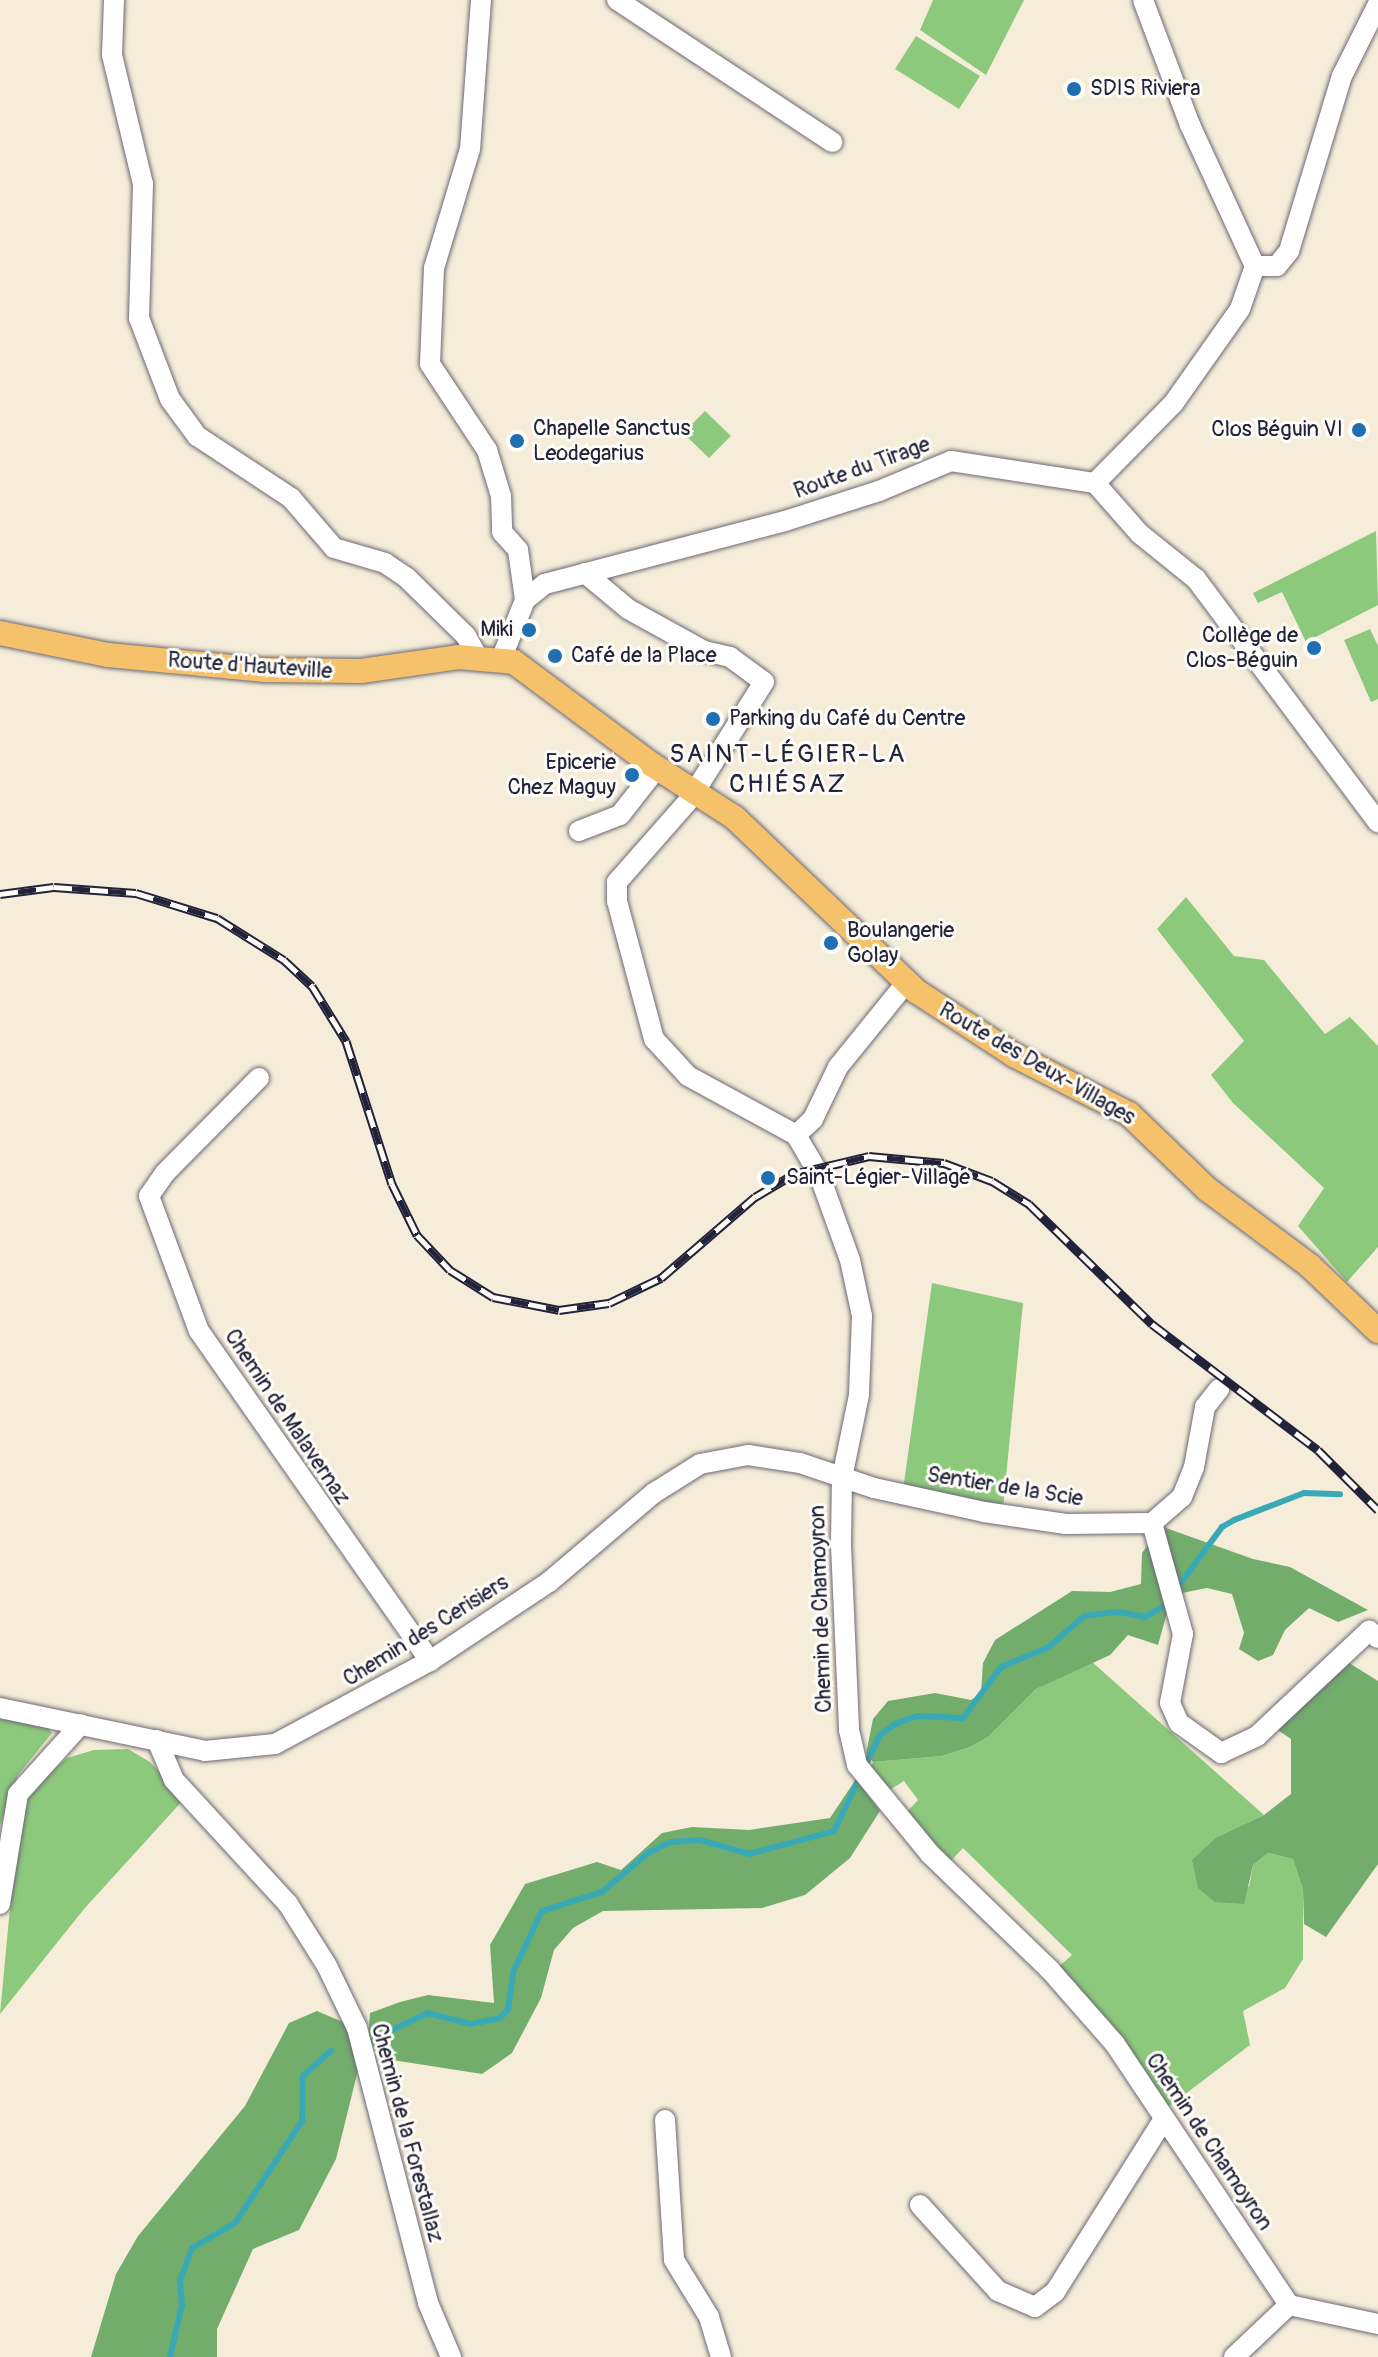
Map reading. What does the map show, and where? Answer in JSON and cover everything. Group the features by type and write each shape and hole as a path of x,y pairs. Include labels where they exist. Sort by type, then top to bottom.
{"main road":[{"name":"Route d'Hauteville","path":"0,633 108,655 265,670 361,671 477,656 502,657"},
{"name":"Route des Deux-Villages","path":"502,657 550,684 657,768 735,818 906,983 1014,1055 1117,1105 1222,1202 1310,1266 1378,1331"}],"street":[{"path":"114,0 112,55 143,184 139,318 170,399 197,436 291,498 334,548 385,563 406,577 466,636 477,656"},
{"path":"481,0 470,149 434,268 430,364 487,450 501,496 502,532 518,550 525,600 502,657"},
{"path":"617,0 832,142"},
{"path":"1143,0 1190,125 1255,266 1240,309 1182,392 1095,483 1140,534 1196,579 1378,822"},
{"path":"1255,266 1277,266 1295,240 1342,76 1378,4"},
{"name":"Route du Tirage","path":"525,600 545,584 785,521 879,491 951,461 1095,483"},
{"path":"585,573 628,609 704,651 730,657 764,682 695,791 617,882 654,1039 688,1076 796,1135 808,1128 838,1067 906,983"},
{"path":"579,831 620,815 657,768"},
{"name":"Chemin de Malavernaz","path":"259,1078 165,1173 149,1196 199,1331 430,1661"},
{"name":"Chemin de Chamoyron","path":"796,1135 819,1174 850,1260 862,1316 859,1395 842,1478 842,1575 853,1755 872,1788 1115,2044 1289,2305"},
{"path":"1219,1389 1205,1407 1194,1467 1182,1497 1152,1523 1183,1634 1170,1703 1179,1723 1221,1753 1257,1736 1369,1631 1378,1638"},
{"name":"Chemin des Cerisiers","path":"0,1708 228,1752 275,1744 300,1735 430,1661 549,1582 654,1493 700,1464 748,1455 842,1478"},
{"name":"Sentier de la Scie","path":"842,1478 984,1512 1066,1524 1152,1523"},
{"path":"0,1904 18,1794 81,1724"},
{"name":"Chemin de la Forestallaz","path":"157,1740 174,1780 288,1904 327,1966 357,2028 428,2303 451,2357"},
{"path":"920,2205 998,2291 1035,2307 1055,2292 1164,2119"},
{"path":"665,2120 674,2260 709,2317 721,2357"},
{"path":"1234,2357 1289,2305 1378,2324"}],"green space":[{"path":"933,0 1024,0 986,75 920,30"},
{"path":"916,36 980,76 959,109 895,69"},
{"path":"705,411 731,436 709,458 683,433"},
{"path":"1376,531 1378,605 1306,642 1282,592 1258,603 1253,593"},
{"path":"1370,629 1378,646 1378,699 1371,702 1344,640"},
{"path":"1186,897 1234,956 1264,960 1325,1034 1350,1017 1378,1046 1378,1247 1347,1282 1298,1226 1324,1188 1233,1103 1211,1075 1244,1041 1157,929"},
{"path":"932,1283 1023,1303 1003,1508 903,1490"},
{"path":"1152,1523 1253,1559 1290,1567 1368,1610 1338,1622 1309,1608 1285,1630 1273,1655 1258,1661 1239,1649 1244,1633 1232,1594 1207,1588 1172,1595 1158,1645 1128,1635 1110,1655 1036,1689 988,1737 970,1747 942,1756 873,1762 866,1754 873,1719 888,1701 935,1693 971,1700 981,1693 983,1663 995,1640 1072,1591 1110,1592 1141,1584 1142,1553 1153,1538"},
{"path":"1338,1656 1378,1681 1378,1864 1326,1937 1304,1924 1303,1890 1293,1859 1268,1853 1253,1865 1244,1904 1215,1902 1198,1888 1192,1860 1217,1837 1264,1815 1291,1794 1291,1739 1269,1724"},
{"path":"1091,1661 1264,1815 1217,1837 1249,1887 1253,1865 1268,1853 1293,1859 1303,1890 1303,1959 1285,1988 1243,2011 1250,2045 1168,2107 1056,1969 1072,1955 963,1848 948,1864 928,1844 923,1828 905,1814 918,1800 904,1781 888,1791 868,1772 873,1762 942,1756 970,1747 988,1737 1036,1689"},
{"path":"0,1716 47,1727 52,1733 18,1775 0,1826"},
{"path":"128,1749 150,1762 185,1798 84,1909 0,2014 19,1812 34,1788 67,1758 94,1750"},
{"path":"856,1779 880,1811 850,1858 805,1895 762,1908 603,1911 573,1928 554,1950 541,1998 512,2053 482,2074 386,2059 368,2041 370,2013 400,2002 428,1995 494,2003 490,1945 525,1884 597,1862 621,1870 662,1833 692,1827 749,1830 830,1818"},
{"path":"317,2011 357,2028 359,2066 336,2159 299,2230 253,2249 217,2329 217,2357 91,2357 116,2274 138,2236 245,2106 289,2023"}],"waterway":[{"path":"1180,1584 1222,1527 1234,1520 1304,1493 1340,1494"},
{"path":"381,2035 428,2013 470,2024 500,2018 508,2009 513,1972 542,1911 602,1892 648,1853 671,1842 700,1840 749,1854 834,1831 880,1735 895,1724 917,1716 963,1718 1001,1667 1049,1647 1084,1616 1118,1612 1145,1617 1164,1606"},
{"path":"170,2357 182,2305 180,2280 192,2248 235,2223 302,2121 303,2076 331,2051"}],"railway":[{"path":"0,894 54,887 136,893 217,918 284,960 312,986 346,1041 392,1184 417,1235 450,1270 493,1297 559,1310 609,1303 661,1278 755,1197 794,1174 869,1156 944,1163 992,1181 1029,1204 1152,1324 1318,1450 1378,1510"}],"place":[{"name":"SDIS Riviera","path":"1074,89"},
{"name":"Clos Béguin VI","path":"1359,430"},
{"name":"Chapelle Sanctus Leodegarius","path":"517,441"},
{"name":"Miki","path":"529,630"},
{"name":"Collège de Clos-Béguin","path":"1314,648"},
{"name":"Café de la Place","path":"555,656"},
{"name":"Parking du Café du Centre","path":"713,719"},
{"name":"Epicerie Chez Maguy","path":"632,775"},
{"name":"Boulangerie Golay","path":"831,943"},
{"name":"Saint-Légier-Village","path":"768,1178"}],"district":[{"name":"SAINT-LÉGIER-LA CHIÉSAZ","path":"788,770"}]}
